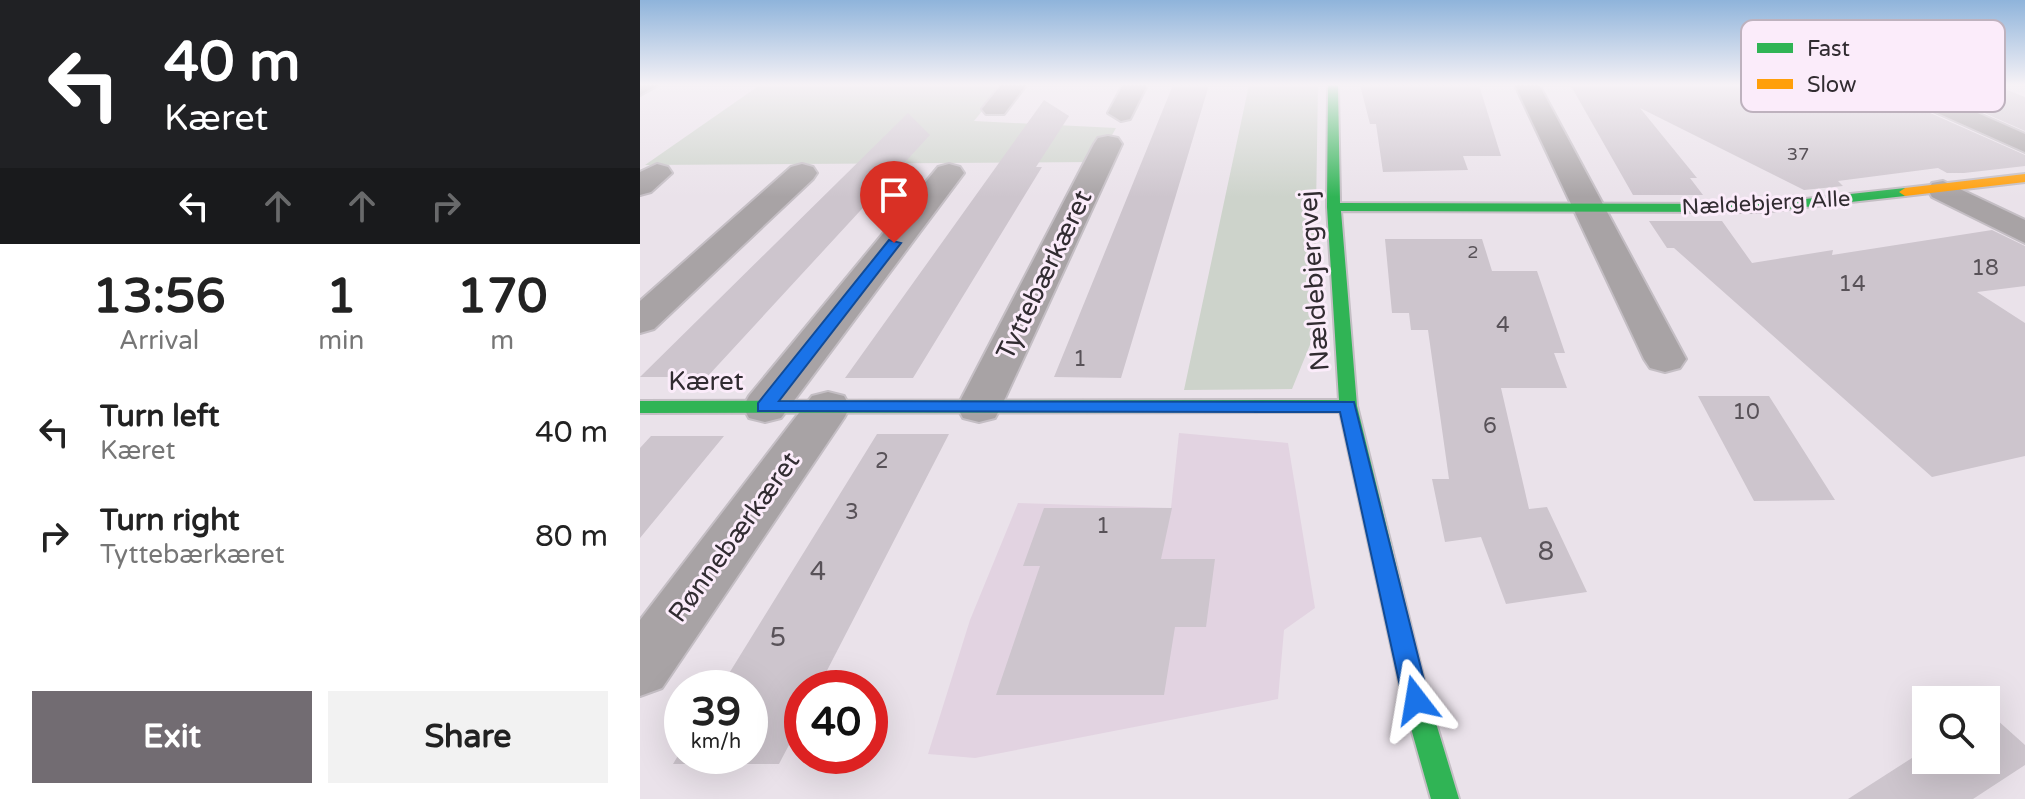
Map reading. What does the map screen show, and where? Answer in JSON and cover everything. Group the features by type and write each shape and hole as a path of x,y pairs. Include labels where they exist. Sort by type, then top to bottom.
{"street":[{"name":"Tyttebærkæret","path":"979,407 1117,122"},
{"name":"Nældebjergvej","path":"1333,122 1334,207 1348,406 1406,658 1445,799"},
{"path":"1546,122 1665,359"},
{"path":"1977,122 2025,144"},
{"path":"640,321 802,173"},
{"path":"765,407 949,173"},
{"name":"Nældebjerg Alle","path":"1334,207 1761,208 1943,190 2025,178"},
{"path":"1943,190 2025,233"},
{"name":"Kæret","path":"640,407 1348,406"},
{"name":"Rønnebærkæret","path":"640,668 828,407"}],"shaded area":[{"path":"706,122 1000,122 1116,128 1097,162 645,165"},
{"path":"1241,122 1317,122 1314,335 1292,389 1184,390"},
{"path":"1179,433 1288,443 1315,608 1284,630 1278,699 975,758 928,754 970,620 1018,503 1171,508"}],"building":[{"path":"899,122 917,122 930,135 707,377 640,377"},
{"path":"1028,122 1065,122 1036,167 1042,167 913,378 845,378"},
{"path":"1158,122 1198,122 1121,378 1054,377"},
{"path":"1491,122 1501,156 1463,156 1468,170 1383,172 1376,124 1370,124"},
{"path":"1592,122 1652,122 1697,178 1690,178 1703,195 1633,195"},
{"path":"1669,122 1951,122 2025,155 2025,166 1964,173 1947,173 1938,168 1838,181 1843,186 1804,190"},
{"path":"2005,122 2025,122 2025,131"},
{"path":"1649,221 1722,221 1752,263 1833,250 1832,255 1992,230 2025,246 2025,286 1977,292 2025,323 2025,456 1932,477 1674,248 1667,248"},
{"path":"1385,239 1482,239 1492,271 1537,271 1565,353 1554,353 1567,388 1501,388 1529,509 1547,507 1587,592 1506,604 1481,537 1445,542 1432,479 1449,479 1428,330 1411,330 1409,313 1392,313"},
{"path":"1698,396 1769,396 1835,500 1754,501"},
{"path":"877,434 949,434 827,670 784,670 784,754 779,764 768,764 768,670 731,670"},
{"path":"651,436 724,436 640,538 640,448"},
{"path":"1044,508 1172,508 1161,559 1215,559 1206,627 1175,627 1164,695 996,695 1040,566 1023,566"},
{"path":"2000,723 2025,745 2025,765 1973,799 1848,799 1912,758 1912,774 2000,774"}],"traffic: fast":[{"path":"1333,122 1334,207 1348,406 1416,700 1445,799"},
{"path":"1334,207 1761,208 1905,192"},
{"path":"640,407 1348,406"}],"traffic: slow":[{"path":"1905,192 2025,178"}],"route":[{"path":"894,243 765,407 1348,406 1416,700"}]}
